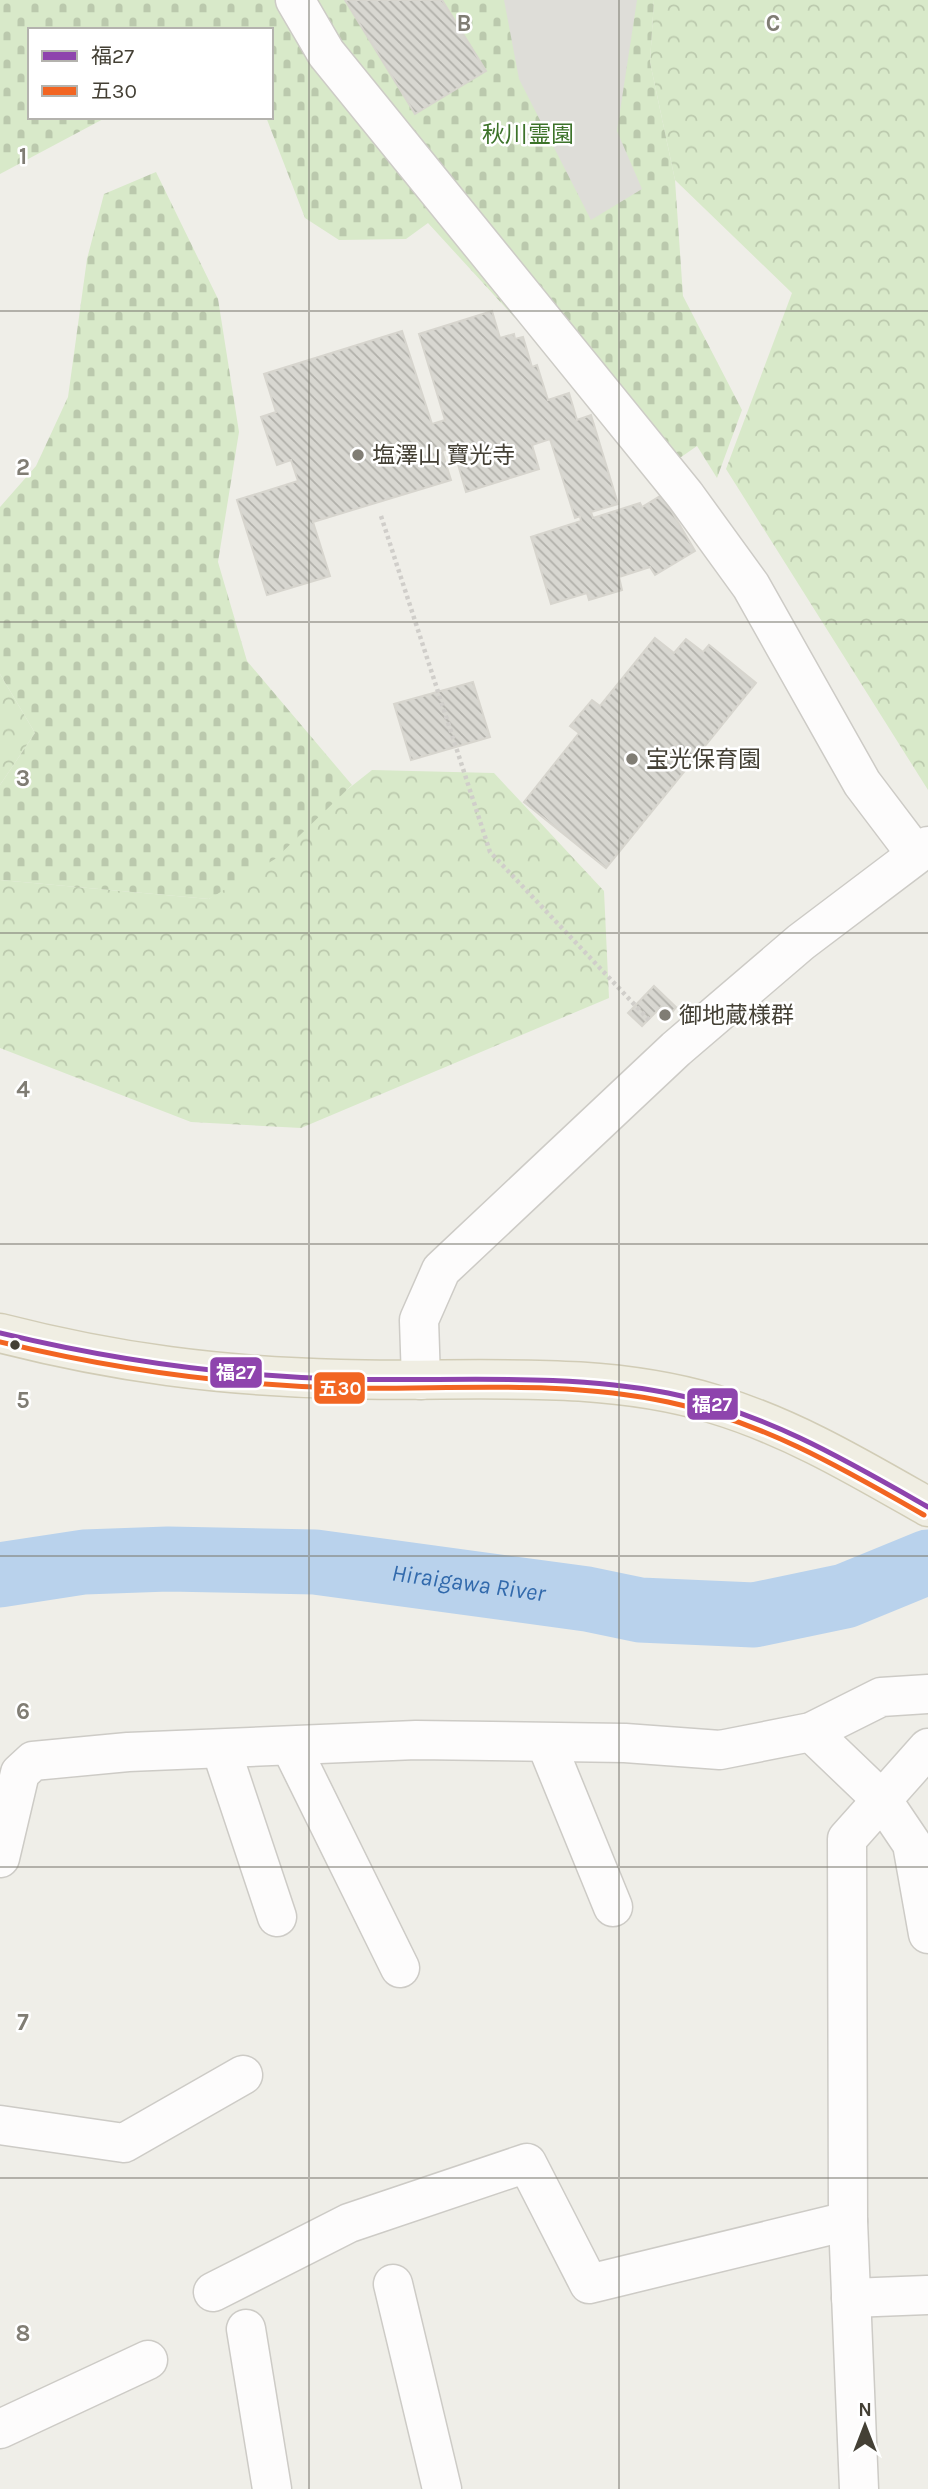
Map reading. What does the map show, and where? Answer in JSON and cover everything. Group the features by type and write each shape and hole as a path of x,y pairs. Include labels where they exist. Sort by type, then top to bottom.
{"main road":[{"path":"0,1333 69,1351 167,1368 253,1376 576,1382 652,1391 712,1404 781,1428 846,1458 928,1507"}],"street":[{"path":"295,0 326,53 685,495 751,586 862,783 922,850 801,942 676,1049 441,1270 419,1320 421,1380"},
{"path":"0,1858 20,1773 33,1761 128,1752 416,1740 625,1743 720,1751 811,1732 881,1697 928,1694"},
{"path":"811,1732 883,1801 912,1844 928,1934"},
{"path":"546,1743 613,1907"},
{"path":"291,1747 400,1968"},
{"path":"859,2489 849,2221 847,1839 928,1748"},
{"path":"221,1749 277,1917"},
{"path":"0,2125 124,2144 243,2075"},
{"path":"213,2292 349,2223 527,2163 589,2284 849,2221"},
{"path":"393,2284 442,2489"},
{"path":"851,2298 927,2295"},
{"path":"246,2329 272,2489"},
{"path":"0,2429 148,2360"}],"path":[{"path":"381,516 490,852 676,1049"}],"green space":[{"name":"秋川霊園","path":"0,0 654,0 650,62 675,180 683,296 742,410 717,478 697,446 651,478 537,342 428,223 406,239 339,240 305,218 267,119 273,119 273,28 28,28 28,119 103,119 0,174"},
{"path":"654,0 928,0 928,790 726,469 792,293 675,180 650,62"},
{"path":"156,172 218,299 239,432 218,562 247,661 352,785 275,859 209,899 0,880 0,785 35,733 0,674 0,507 36,466 68,397 87,259 104,194"},
{"path":"0,674 35,733 0,785"},
{"path":"372,770 494,773 604,891 609,998 301,1128 191,1122 0,1048 0,880 209,899"}],"shaded area":[{"path":"504,0 637,0 617,131 642,189 591,220 519,79"}],"building":[{"path":"345,0 442,0 486,71 415,114"},
{"name":"塩澤山 寶光寺","path":"492,311 500,338 514,334 515,339 523,337 532,367 537,365 548,400 569,393 577,420 591,415 618,504 591,512 593,518 640,503 642,507 662,495 695,551 655,575 650,567 619,577 622,590 589,600 587,593 551,604 531,537 581,521 580,516 575,518 550,439 532,445 539,469 466,492 453,447 442,451 451,480 313,522 330,576 267,595 237,500 298,481 291,460 277,465 261,417 276,412 264,374 402,331 432,424 445,420 419,334"},
{"path":"655,638 674,653 686,639 703,652 709,645 756,683 606,868 524,802 579,733 570,726 592,700 600,706"},
{"path":"473,682 490,737 411,760 394,704"},
{"path":"654,986 676,1007 670,1015 661,1007 642,1026 628,1013"}],"waterway":[{"name":"Hiraigawa River","path":"0,1575 84,1562 168,1559 315,1562 587,1599 640,1610 754,1615 845,1596 928,1562"}],"transit line":[{"name":"福27","path":"0,1333 126,1359 254,1374 381,1380 545,1380 627,1386 668,1393 737,1412 802,1439 928,1507"},
{"name":"五30","path":"0,1342 126,1368 254,1383 340,1388 546,1388 587,1390 668,1402 736,1421 800,1448 924,1515"}],"place":[{"name":"塩澤山 寶光寺","path":"358,455"},
{"name":"宝光保育園","path":"632,759"},
{"name":"御地蔵様群","path":"665,1015"}]}
